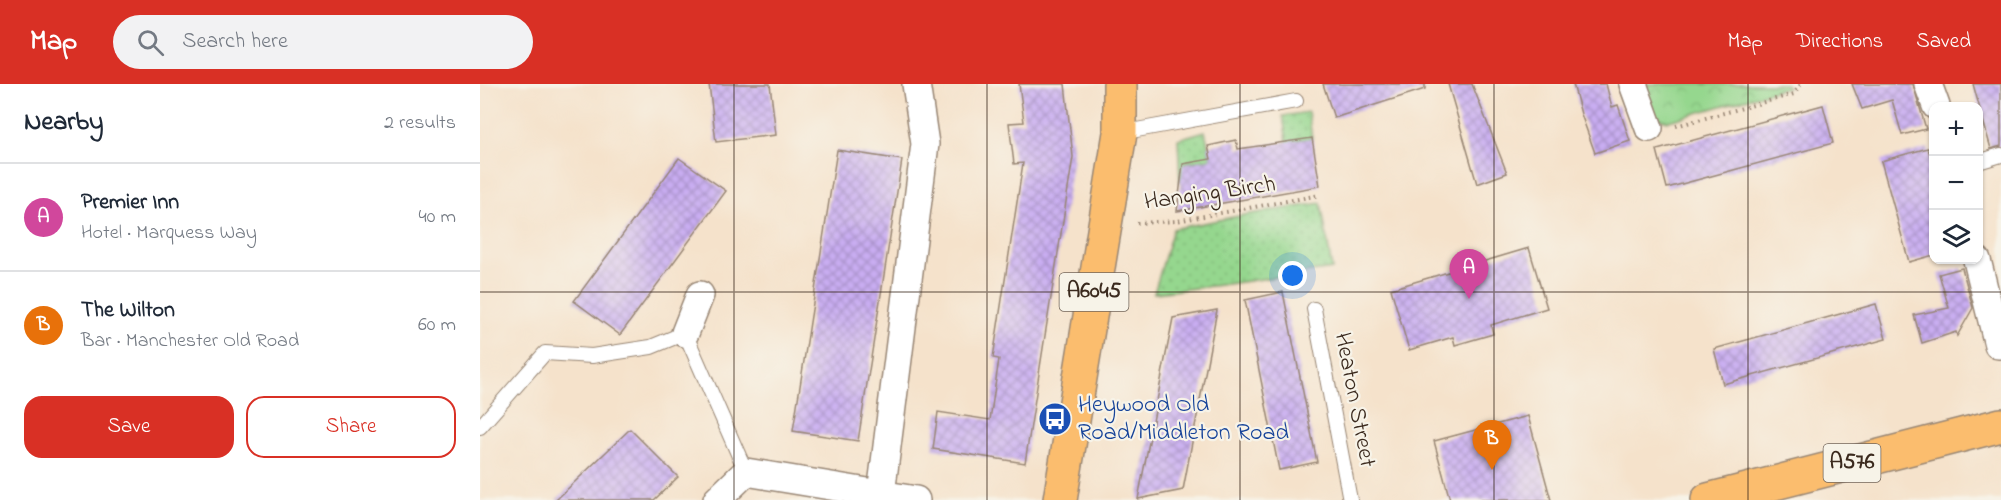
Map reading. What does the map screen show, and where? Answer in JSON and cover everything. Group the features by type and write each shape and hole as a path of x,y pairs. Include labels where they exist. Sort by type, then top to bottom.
{"main road":[{"name":"A6045","path":"1060,500 1120,133 1120,84"},
{"name":"A576","path":"1708,500 2001,425"}],"street":[{"path":"881,494 925,144 916,84"},
{"path":"1634,84 1649,128"},
{"path":"1928,84 1934,102"},
{"path":"1978,264 1998,345 2001,345"},
{"path":"685,333 700,295"},
{"path":"717,500 746,472 916,500"}],"lane":[{"path":"1120,133 1296,100"},
{"path":"1983,160 2001,155"},
{"name":"Heaton Street","path":"1314,309 1350,500"},
{"path":"480,427 545,353 592,356 651,347 685,333 746,472"}],"path":[{"path":"1649,128 1663,129 1794,94 1801,84"},
{"name":"Hanging Birch","path":"1105,225 1177,221 1320,195"}],"green space":[{"path":"1642,84 1786,84 1787,87 1669,121 1656,118"},
{"path":"1308,112 1312,138 1298,140 1289,155 1283,116"},
{"path":"1205,131 1211,159 1184,163 1180,182 1178,139"},
{"path":"1321,203 1332,269 1154,293 1173,229"}],"building":[{"path":"709,84 770,84 776,135 716,142"},
{"path":"1019,84 1065,84 1073,157 1025,463 933,449 938,412 990,420 999,359 993,358 1023,163 1014,164 1009,123 1024,122"},
{"path":"1323,84 1425,84 1425,89 1334,118"},
{"path":"1448,84 1472,84 1507,173 1477,184"},
{"path":"1573,84 1606,84 1612,107 1618,105 1630,141 1595,153"},
{"path":"1852,84 1913,84 1926,129 1902,135 1892,100 1862,109"},
{"path":"1973,84 2001,84 2001,146 1991,149 1983,120 1983,102 1978,102"},
{"path":"1823,105 1833,143 1667,188 1657,150"},
{"path":"1312,138 1320,186 1177,211 1183,164 1211,159 1208,146 1236,140 1238,149"},
{"path":"1928,148 1929,256 1909,262 1881,161"},
{"path":"837,150 902,160 858,441 793,431"},
{"path":"679,158 726,191 620,335 574,301"},
{"path":"1529,248 1547,308 1491,325 1493,334 1455,345 1453,337 1409,350 1391,289"},
{"path":"1962,268 1973,308 1957,336 1956,332 1922,343 1914,315 1949,308 1939,274"},
{"path":"1283,292 1317,462 1279,470 1245,300"},
{"path":"1876,304 1886,339 1723,384 1714,349"},
{"path":"1217,310 1183,490 1138,499 1173,318"},
{"path":"1528,416 1551,500 1450,500 1434,441"},
{"path":"630,429 678,477 654,500 556,500"}],"place":[{"name":"Premier Inn","path":"1469,299"},
{"name":"Heywood Old Road/Middleton Road","path":"1055,419"},
{"name":"The Wilton","path":"1492,470"}]}
